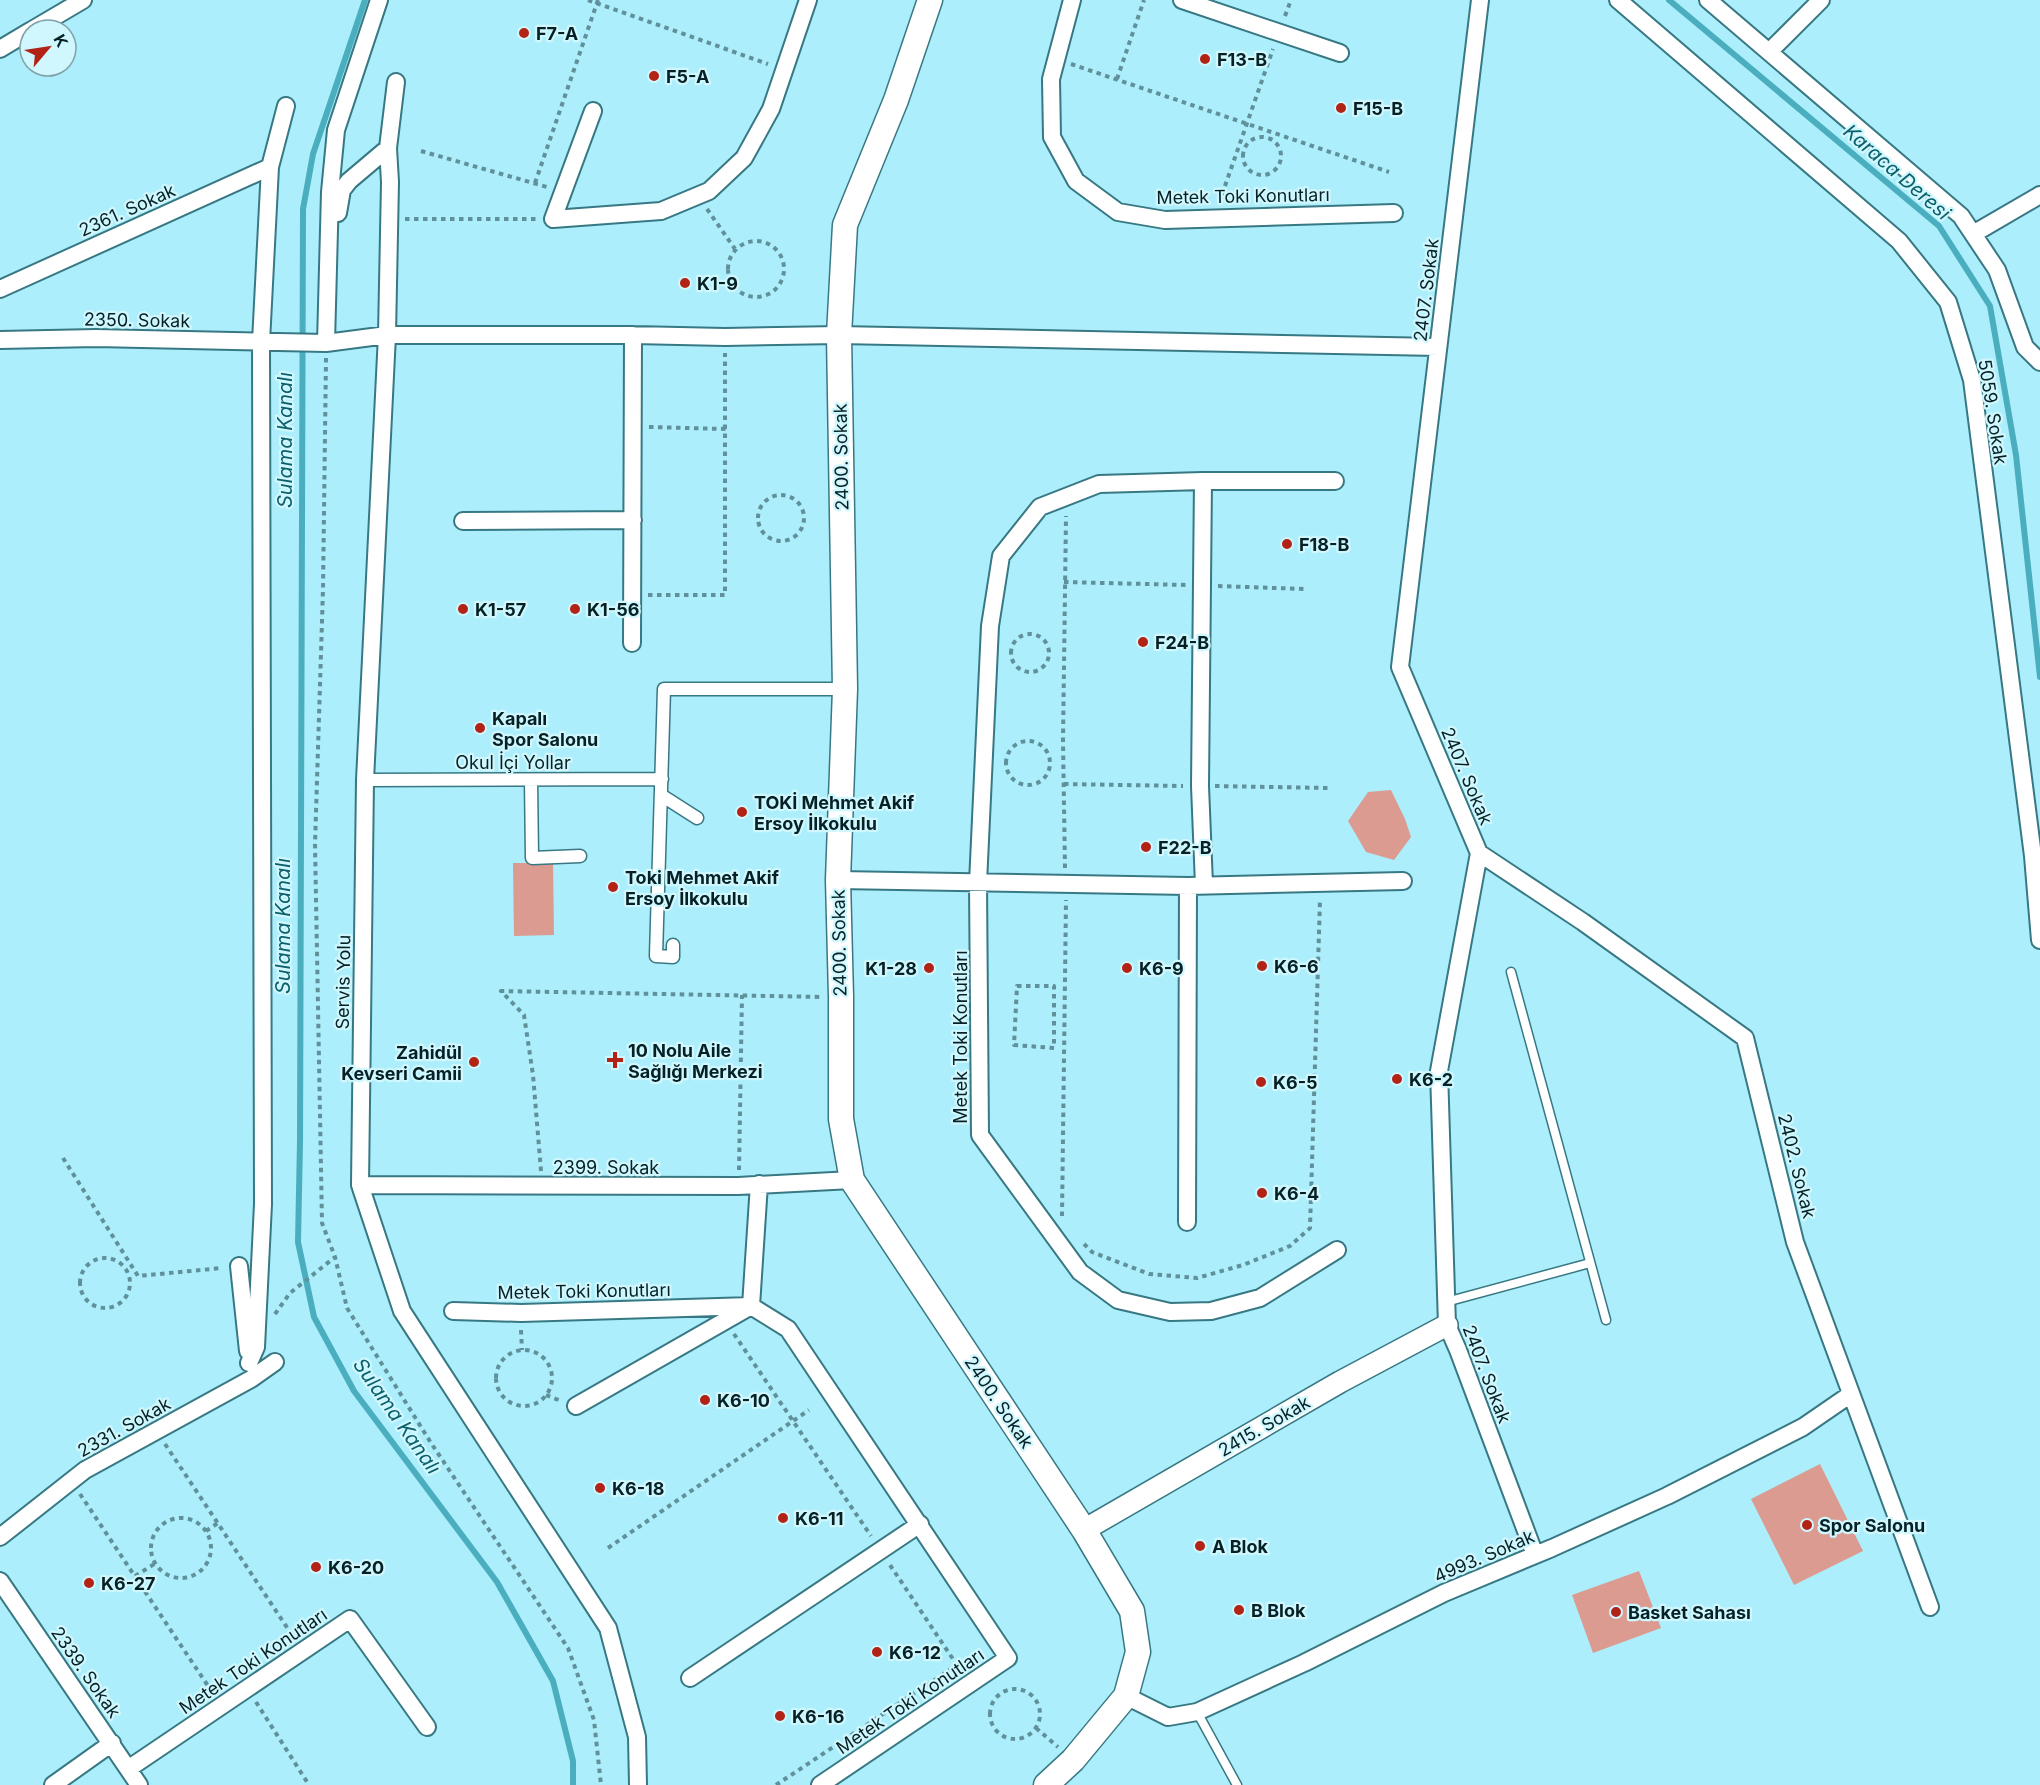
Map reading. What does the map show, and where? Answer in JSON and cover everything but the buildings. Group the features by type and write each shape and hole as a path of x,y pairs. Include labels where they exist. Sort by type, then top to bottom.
{"main road":[{"name":"2400. Sokak","path":"930,0 896,100 845,225 839,335 845,689 838,880 841,1119 852,1180 1084,1530 1132,1611 1138,1652 1126,1696 1072,1760 1046,1785"}],"street":[{"path":"52,18 82,0"},
{"path":"329,342 330,192 336,130 379,0"},
{"path":"593,111 553,219 661,211 709,191 744,158 771,110 808,0"},
{"name":"Metek Toki Konutları","path":"1072,0 1051,79 1052,138 1076,181 1119,212 1165,220 1394,213"},
{"path":"1182,0 1340,53"},
{"name":"2407. Sokak","path":"1480,0 1400,667 1479,853 1439,1071 1447,1325 1535,1556"},
{"name":"5059. Sokak","path":"1618,0 1899,241 1948,303 1972,381 2033,856 2040,940"},
{"path":"1708,0 1961,216 1997,270 2025,347 2040,362"},
{"path":"1769,52 1821,0"},
{"path":"0,49 18,39"},
{"name":"Servis Yolu","path":"396,82 388,148 390,182 387,335 365,780 360,1185 402,1311 608,1628 637,1737 638,1785"},
{"path":"250,1371 256,1347 263,1204 270,167 286,106"},
{"path":"329,342 338,203 342,190 350,181 388,148"},
{"name":"2361. Sokak","path":"0,288 270,167"},
{"path":"1973,234 2040,195"},
{"name":"2350. Sokak","path":"0,340 96,338 329,342 387,335 633,335 725,338 839,335 1438,347"},
{"path":"632,643 633,335"},
{"path":"1187,1222 1200,786 1203,481"},
{"name":"Metek Toki Konutları","path":"1335,482 1203,481 1099,484 1040,507 1001,556 990,626 978,883 980,1135 1080,1272 1118,1300 1170,1312 1210,1311 1260,1298 1337,1250"},
{"path":"463,521 633,520"},
{"path":"673,945 673,957 656,956 664,689 845,689"},
{"name":"Okul İçi Yollar","path":"365,780 662,779"},
{"path":"531,780 532,858 580,856"},
{"path":"661,795 697,818"},
{"name":"2402. Sokak","path":"1479,853 1583,922 1745,1038 1795,1242 1930,1607"},
{"path":"838,880 1065,885 1403,881"},
{"name":"2399. Sokak","path":"360,1185 738,1186 852,1180"},
{"path":"576,1406 751,1306 759,1184"},
{"path":"239,1266 250,1371"},
{"name":"Metek Toki Konutları","path":"453,1311 521,1313 751,1306 788,1329 1008,1659 820,1785"},
{"name":"2415. Sokak","path":"1084,1530 1330,1388 1447,1325"},
{"name":"2331. Sokak","path":"0,1537 85,1470 156,1431 250,1371 275,1362"},
{"name":"4993. Sokak","path":"1126,1696 1168,1718 1197,1712 1304,1663 1444,1593 1535,1556 1667,1496 1803,1427 1851,1394"},
{"path":"690,1678 920,1524"},
{"name":"2339. Sokak","path":"0,1581 139,1785"},
{"name":"Metek Toki Konutları","path":"128,1769 350,1619 427,1727"},
{"path":"53,1785 112,1743"}],"lane":[{"path":"1510,972 1606,1320"},
{"path":"1445,1303 1590,1263"},
{"path":"1197,1712 1237,1785"}],"path":[{"path":"588,0 784,70"},
{"path":"1117,80 1144,0"},
{"path":"1213,218 1291,0"},
{"path":"535,183 598,2"},
{"path":"1056,59 1389,172"},
{"path":"1263,136 1275,141 1279,146 1282,159 1276,170 1265,176 1248,169 1243,152 1250,141 1263,136"},
{"path":"421,151 564,191"},
{"path":"697,196 735,249"},
{"path":"405,219 553,219"},
{"path":"760,241 776,249 784,265 781,283 775,291 767,296 757,297 739,292 728,276 728,267 735,249 742,244 760,241"},
{"path":"632,595 725,595 725,338"},
{"path":"329,342 324,589 315,844 322,1223 335,1257 347,1308 432,1443 568,1648 594,1720 601,1785"},
{"path":"634,426 726,429"},
{"path":"782,495 796,500 803,512 804,520 798,533 784,540 769,537 758,518 763,504 775,496 782,495"},
{"path":"1061,1223 1066,900 1063,741 1066,497"},
{"path":"1023,635 1036,635 1046,643 1050,655 1048,661 1040,670 1034,672 1022,670 1017,667 1011,656 1014,644 1023,635"},
{"path":"1024,741 1038,742 1048,753 1050,760 1047,774 1035,784 1021,784 1014,780 1009,775 1005,761 1011,747 1024,741"},
{"path":"1077,1238 1092,1252 1149,1274 1197,1278 1243,1265 1290,1246 1310,1227 1320,894"},
{"path":"1017,986 1054,986 1055,1006 1054,1048 1014,1045 1017,986"},
{"path":"542,1187 533,1075 524,1015 501,991 841,997"},
{"path":"738,1186 742,995"},
{"path":"63,1158 138,1276 239,1266"},
{"path":"290,1293 335,1257"},
{"path":"101,1258 110,1258 117,1262 128,1274 130,1282 126,1298 113,1307 96,1307 84,1297 81,1289 82,1273 87,1266 101,1258"},
{"path":"531,1351 546,1361 550,1369 550,1387 539,1402 521,1406 504,1398 499,1390 496,1381 500,1364 513,1352 531,1351"},
{"path":"608,1548 808,1410"},
{"path":"156,1431 303,1652"},
{"path":"71,1481 222,1706"},
{"path":"179,1518 199,1524 206,1531 210,1540 210,1559 198,1573 179,1578 162,1571 156,1563 152,1555 152,1545 155,1534 161,1526 179,1518"},
{"path":"206,1531 218,1523"},
{"path":"135,1576 156,1563"},
{"path":"247,1689 309,1785"},
{"path":"1008,1690 1017,1690 1032,1696 1040,1711 1036,1728 1024,1738 1002,1736 996,1730 990,1716 994,1701 1008,1690"},
{"path":"1036,1728 1072,1760"}],"shaded area":[{"path":"1391,790 1411,837 1394,860 1366,852 1348,821 1368,792"},
{"path":"513,863 553,863 554,935 514,936"},
{"name":"Spor Salonu","path":"1820,1464 1863,1551 1794,1585 1751,1499"},
{"name":"Basket Sahası","path":"1639,1571 1661,1628 1593,1653 1572,1595"}],"waterway":[{"name":"Sulama Kanalı","path":"365,0 313,154 303,209 298,1242 314,1317 354,1391 497,1582 553,1681 573,1761 573,1785"},
{"name":"Karaca Deresi","path":"1669,0 1939,226 1990,306 2016,455 2040,677"}],"place":[{"name":"F7-A","path":"524,33"},
{"name":"F13-B","path":"1205,59"},
{"name":"F5-A","path":"654,76"},
{"name":"F15-B","path":"1341,108"},
{"name":"K1-9","path":"685,283"},
{"name":"F18-B","path":"1287,544"},
{"name":"K1-57","path":"463,609"},
{"name":"K1-56","path":"575,609"},
{"name":"F24-B","path":"1143,642"},
{"name":"Kapalı Spor Salonu","path":"480,728"},
{"name":"TOKİ Mehmet Akif Ersoy İlkokulu","path":"742,812"},
{"name":"F22-B","path":"1146,847"},
{"name":"Toki Mehmet Akif Ersoy İlkokulu","path":"613,887"},
{"name":"K6-6","path":"1262,966"},
{"name":"K1-28","path":"929,968"},
{"name":"K6-9","path":"1127,968"},
{"name":"10 Nolu Aile Sağlığı Merkezi","path":"615,1060"},
{"name":"Zahidül Kevseri Camii","path":"474,1062"},
{"name":"K6-2","path":"1397,1079"},
{"name":"K6-5","path":"1261,1082"},
{"name":"K6-4","path":"1262,1193"},
{"name":"K6-10","path":"705,1400"},
{"name":"K6-18","path":"600,1488"},
{"name":"K6-11","path":"783,1518"},
{"name":"Spor Salonu","path":"1807,1525"},
{"name":"A Blok","path":"1200,1546"},
{"name":"K6-20","path":"316,1567"},
{"name":"K6-27","path":"89,1583"},
{"name":"B Blok","path":"1239,1610"},
{"name":"Basket Sahası","path":"1616,1612"},
{"name":"K6-12","path":"877,1652"},
{"name":"K6-16","path":"780,1716"}]}
